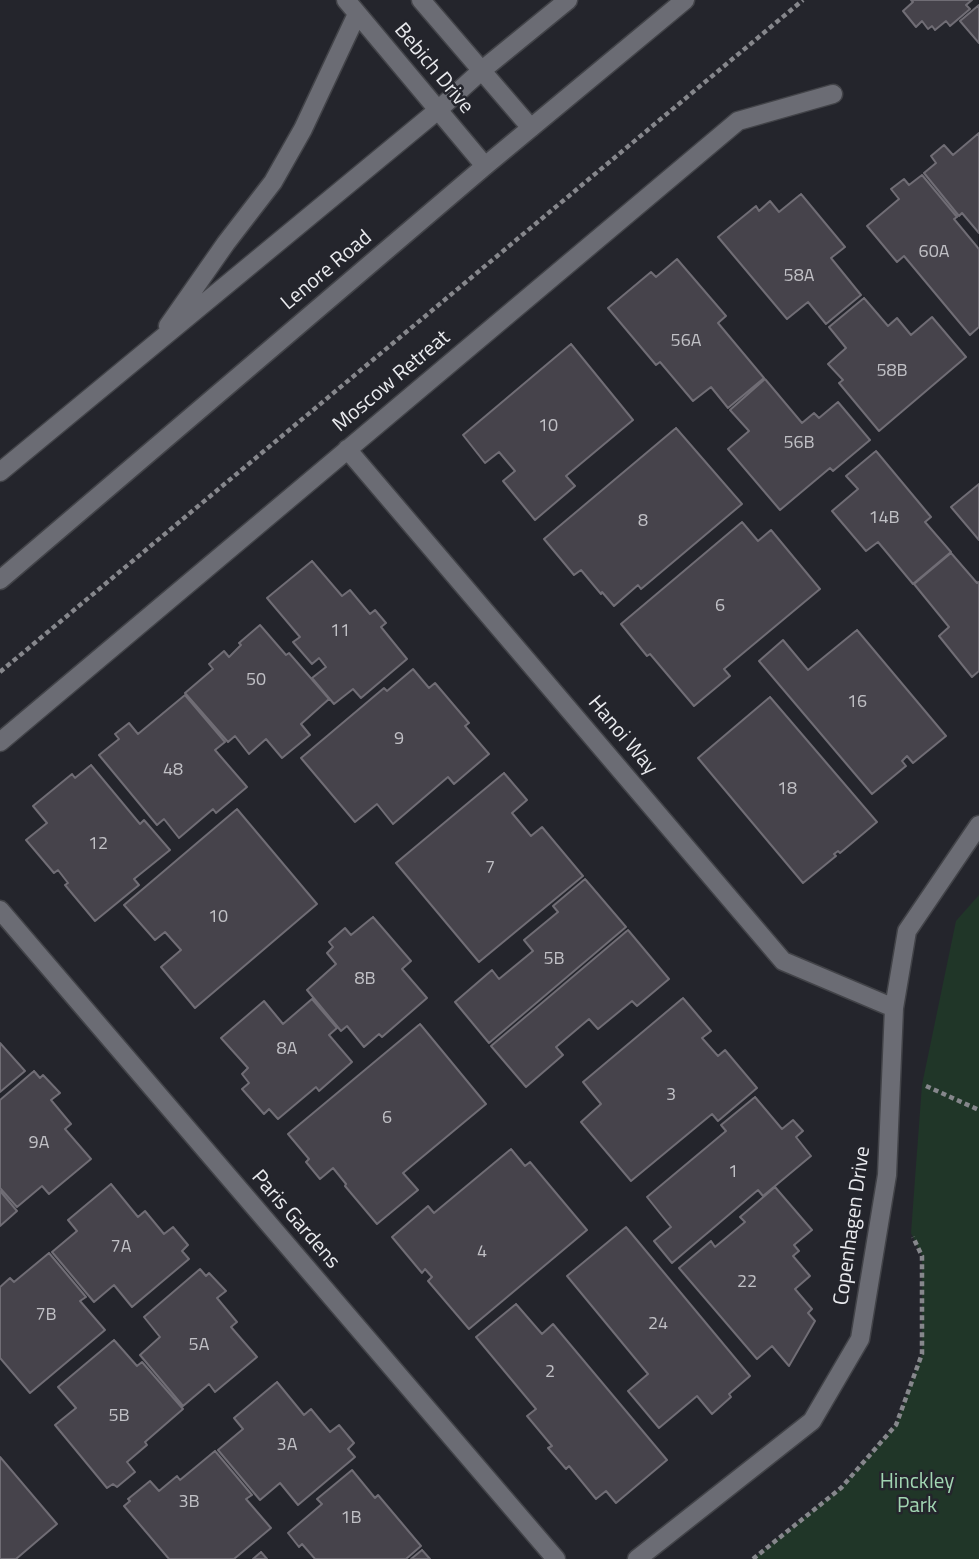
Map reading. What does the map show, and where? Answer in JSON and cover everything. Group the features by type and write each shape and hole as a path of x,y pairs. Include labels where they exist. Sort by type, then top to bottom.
{"street":[{"name":"Bebich Drive","path":"421,0 531,128"},
{"path":"0,472 568,0"},
{"name":"Lenore Road","path":"0,580 485,166 685,0"},
{"name":"Bebich Drive","path":"352,7 485,166"},
{"path":"154,346 226,243 273,182 303,129 352,7"},
{"name":"Moscow Retreat","path":"0,742 738,121 833,94"},
{"name":"Hanoi Way","path":"347,449 783,961 894,1008"},
{"name":"Copenhagen Drive","path":"637,1559 812,1421 860,1339 887,1175 894,1008 907,931 979,825"},
{"name":"Paris Gardens","path":"0,910 556,1559"}],"path":[{"path":"0,672 803,0"},
{"path":"922,1084 979,1110"}],"green space":[{"name":"Hinckley Park","path":"979,895 979,1559 753,1559 841,1488 896,1425 922,1354 922,1256 911,1233 922,1085 956,921"}],"building":[{"path":"911,0 972,0 966,5 970,9 950,26 946,21 935,30 932,26 928,29 922,21 916,27 903,11 913,2"},
{"path":"979,5 979,43 960,21"},
{"path":"979,133 979,233 962,213 959,216 924,173 936,163 931,156 944,145 953,155"},
{"path":"922,175 979,249 979,327 970,335 904,256 897,262 867,226 899,199 891,189 904,179 909,185"},
{"path":"801,194 845,247 831,258 861,295 826,324 808,302 787,319 718,237 756,206 759,211 770,201 779,212"},
{"path":"677,259 726,316 718,323 764,378 728,408 711,387 693,401 660,362 656,365 608,308 651,272 656,277"},
{"path":"864,298 888,326 897,318 911,335 932,317 966,357 879,431 839,383 843,380 828,364 846,348 829,327"},
{"path":"571,344 633,420 566,476 575,486 535,520 503,481 515,471 499,452 485,463 463,435"},
{"path":"765,379 802,423 814,413 819,418 838,402 870,440 833,471 830,468 780,510 728,449 749,431 730,410"},
{"path":"676,428 742,504 641,589 638,585 614,606 581,570 574,575 544,539"},
{"path":"876,451 931,517 925,522 951,552 913,584 878,542 866,551 832,511 858,489 846,476"},
{"path":"979,484 979,540 951,507"},
{"path":"742,522 758,541 771,530 820,589 724,669 730,676 694,706 621,624"},
{"path":"951,553 977,583 979,582 979,671 972,677 939,636 949,627 914,584"},
{"path":"312,561 342,596 350,590 370,614 375,610 386,623 381,627 407,659 361,698 353,689 334,704 312,678 326,667 319,658 312,664 293,642 300,637 267,598"},
{"path":"260,625 286,655 289,653 329,699 301,724 310,735 282,758 266,739 249,754 235,736 228,742 185,693 213,669 209,664 224,651 229,657 241,645 239,643"},
{"path":"857,630 946,736 913,763 907,756 902,761 906,766 872,794 759,661 783,640 808,670"},
{"path":"413,669 429,688 435,683 469,723 465,726 489,754 454,784 448,777 393,824 377,804 355,822 301,758 384,688 387,691"},
{"path":"185,695 225,742 215,750 247,787 216,813 213,809 179,838 164,819 157,825 99,755 119,739 115,734 129,723 138,734"},
{"path":"770,697 877,822 840,853 838,851 834,854 836,856 803,883 698,758"},
{"path":"91,765 140,824 144,820 170,850 134,879 139,885 95,921 65,885 68,883 58,870 54,873 26,840 47,823 33,806 72,774 75,778"},
{"path":"504,773 527,800 512,813 531,836 542,827 583,876 479,962 396,863"},
{"path":"237,809 317,904 195,1008 161,967 181,950 165,932 155,940 124,905"},
{"path":"585,879 626,927 489,1043 455,1002 492,970 499,979 533,951 524,940 558,912 553,906"},
{"path":"373,917 411,961 402,969 427,998 382,1037 379,1034 364,1047 347,1026 341,1031 307,990 336,964 327,953 333,947 329,942 345,928 351,935"},
{"path":"628,930 669,979 637,1006 632,1001 598,1029 589,1019 556,1047 563,1055 526,1087 491,1046"},
{"path":"683,998 711,1031 702,1038 718,1056 725,1050 757,1088 718,1121 712,1114 631,1181 581,1122 601,1104 583,1082"},
{"path":"312,999 337,1028 329,1035 352,1062 319,1091 316,1087 278,1119 269,1109 264,1114 242,1089 249,1083 242,1074 248,1068 221,1038 264,1001 283,1024"},
{"path":"420,1024 486,1104 403,1173 418,1190 377,1224 333,1168 320,1179 306,1162 309,1159 288,1134"},
{"path":"0,1043 25,1071 0,1092"},
{"path":"34,1071 40,1078 43,1075 60,1093 51,1100 71,1124 65,1129 91,1159 49,1194 42,1186 17,1207 0,1188 0,1100"},
{"path":"755,1097 782,1129 793,1120 803,1131 796,1137 811,1156 763,1196 758,1190 672,1263 654,1241 671,1227 647,1197 726,1131 721,1125"},
{"path":"511,1149 525,1166 530,1162 587,1230 469,1329 428,1281 432,1277 425,1269 422,1273 392,1237 428,1206 434,1213"},
{"path":"111,1184 138,1217 145,1211 164,1234 173,1227 188,1245 182,1251 189,1259 132,1307 114,1285 94,1302 52,1252 77,1231 68,1220"},
{"path":"775,1187 812,1230 794,1245 799,1251 793,1256 810,1276 795,1289 812,1309 808,1313 815,1321 789,1366 772,1346 757,1359 679,1268 711,1241 715,1247 745,1222 740,1217"},
{"path":"0,1191 17,1211 0,1226"},
{"path":"626,1227 750,1376 729,1394 731,1397 712,1414 697,1396 659,1428 628,1391 648,1374 567,1276"},
{"path":"49,1253 86,1297 80,1301 105,1330 30,1393 0,1358 0,1287 10,1278 14,1282"},
{"path":"200,1269 206,1276 209,1273 226,1291 217,1298 237,1322 231,1327 257,1357 215,1392 209,1384 183,1406 140,1355 160,1337 144,1317"},
{"path":"516,1304 542,1334 553,1324 667,1460 616,1503 606,1491 596,1499 569,1466 566,1469 548,1448 552,1446 527,1416 536,1409 476,1337"},
{"path":"114,1340 137,1366 142,1362 183,1409 145,1442 147,1445 127,1462 135,1472 117,1487 113,1484 107,1488 55,1425 76,1408 58,1387"},
{"path":"277,1382 304,1415 311,1409 330,1432 339,1425 354,1443 348,1449 355,1457 298,1505 280,1483 260,1500 218,1450 243,1429 234,1418"},
{"path":"215,1451 252,1495 246,1499 271,1528 234,1559 169,1559 124,1506 130,1501 128,1499 150,1481 159,1491 177,1476 180,1480"},
{"path":"0,1457 57,1524 16,1559 0,1559"},
{"path":"352,1470 375,1498 378,1495 421,1546 406,1559 315,1559 302,1544 299,1547 288,1533 322,1504 317,1499"},
{"path":"422,1550 430,1559 411,1559"},
{"path":"261,1552 267,1559 253,1559"}]}
